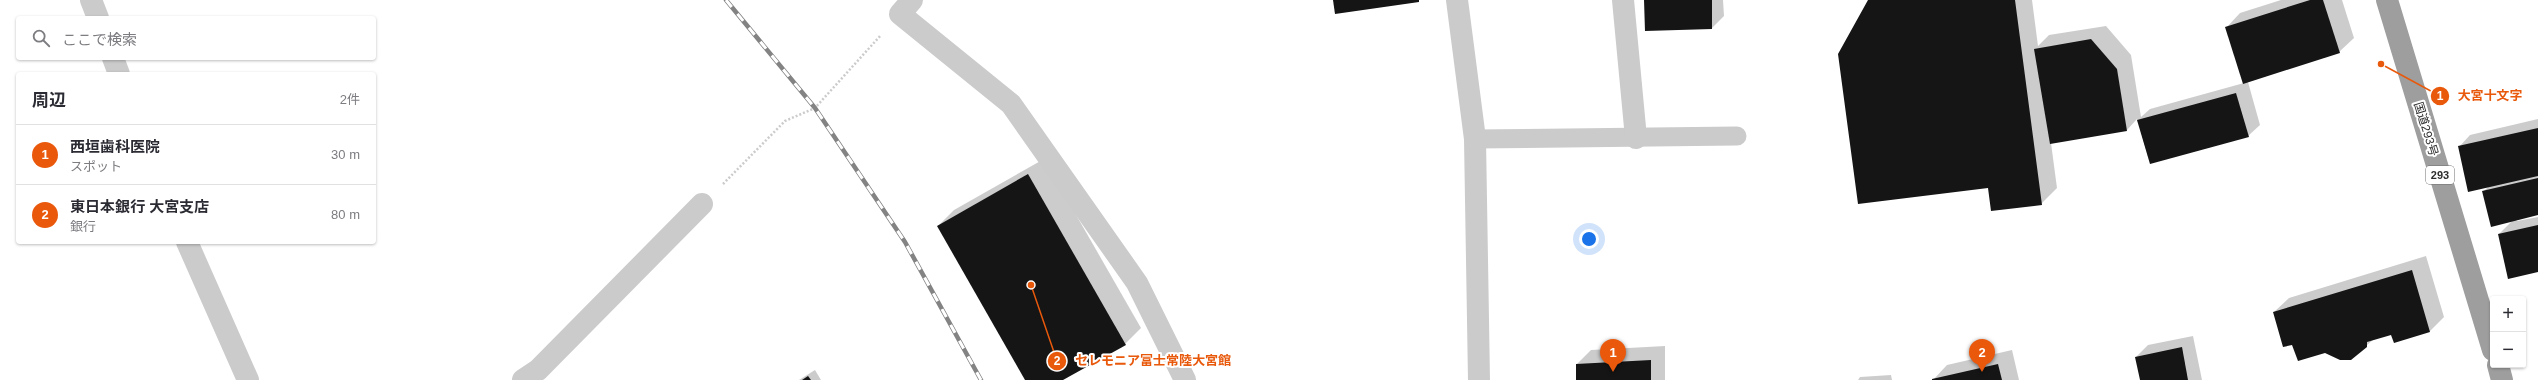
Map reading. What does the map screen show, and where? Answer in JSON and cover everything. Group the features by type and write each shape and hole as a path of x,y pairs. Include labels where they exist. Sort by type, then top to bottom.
{"highway":[{"name":"国道293号","path":"2387,0 2490,340"},
{"path":"2499,368 2502,380"}],"street":[{"path":"91,0 97,16"},
{"path":"1457,0 1475,139 1479,380"},
{"path":"1623,0 1636,138"},
{"path":"906,7 1011,104 1137,283 1185,380"},
{"path":"114,60 118,72"},
{"path":"523,380 538,370 702,204"},
{"path":"188,244 248,380"}],"lane":[{"path":"1475,139 1737,136"}],"path":[{"path":"702,204 785,121 814,108 906,7"}],"building":[{"path":"1333,0 1419,0 1419,2 1335,14"},
{"path":"1644,0 1712,0 1712,29 1645,31"},
{"path":"1868,0 2015,0 2042,205 1991,211 1988,188 1858,204 1838,54"},
{"path":"2310,0 2323,0 2340,53 2243,84 2225,27"},
{"path":"2091,39 2117,69 2127,131 2050,144 2034,49"},
{"path":"2236,93 2249,137 2150,164 2137,120"},
{"path":"2538,128 2538,176 2468,192 2458,146"},
{"path":"1028,174 1126,345 1063,380 1025,380 937,226"},
{"path":"2538,178 2538,215 2491,227 2482,191"},
{"path":"2538,225 2538,272 2508,279 2498,234"},
{"path":"2412,270 2430,332 2394,343 2391,335 2367,342 2367,347 2351,360 2340,360 2325,353 2298,361 2292,345 2283,347 2273,312"},
{"path":"2182,347 2188,380 2140,380 2135,357"},
{"path":"1651,360 1651,380 1576,380 1576,364"},
{"path":"1998,364 2002,380 1932,380 1932,379"},
{"path":"808,376 811,380 802,380"}],"railway":[{"path":"726,0 815,108 905,242 981,380"}],"place":[{"name":"大宮十文字","path":"2381,64"},
{"name":"セレモニア富士常陸大宮館","path":"1031,285"},
{"name":"西垣歯科医院","path":"1613,372"},
{"name":"東日本銀行 大宮支店","path":"1982,372"}]}
